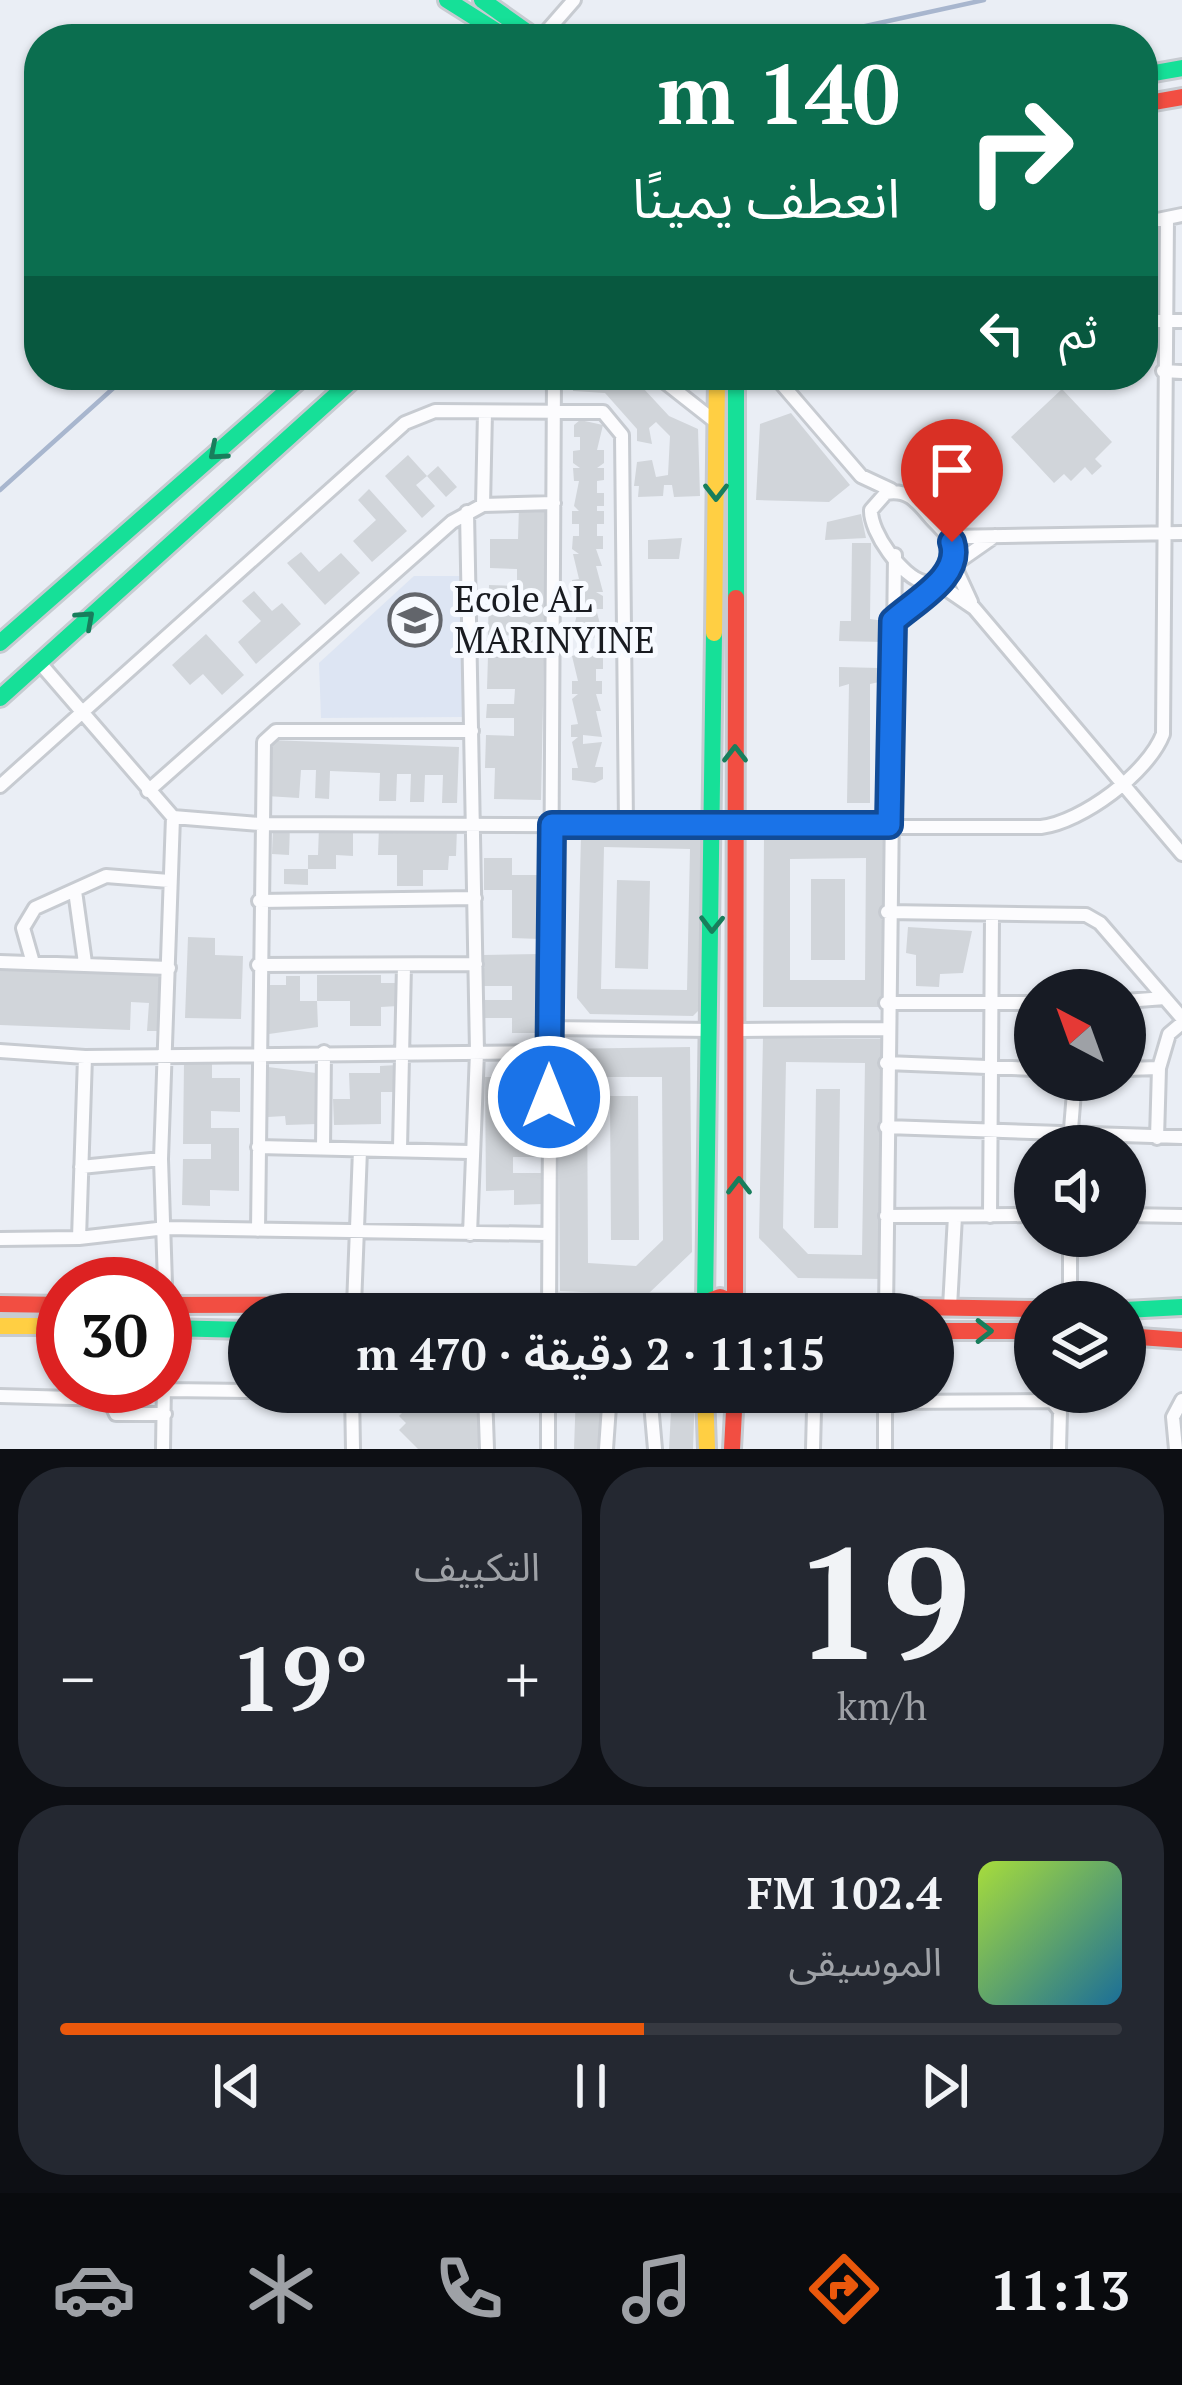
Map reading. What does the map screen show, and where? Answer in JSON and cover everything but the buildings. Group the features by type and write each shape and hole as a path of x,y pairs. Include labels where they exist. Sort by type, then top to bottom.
{"street":[{"path":"447,0 485,24"},
{"path":"482,0 516,24"},
{"path":"552,24 574,0"},
{"path":"1158,220 1182,215"},
{"path":"39,662 173,818 260,824 1054,825 1149,759 1162,734 1167,218"},
{"path":"1166,259 1182,259"},
{"path":"1158,322 1182,321"},
{"path":"1163,371 1182,372"},
{"path":"0,643 288,390"},
{"path":"0,698 341,390"},
{"path":"548,1293 554,390"},
{"path":"675,390 717,423"},
{"path":"702,1293 714,824 717,390"},
{"path":"736,390 738,1293"},
{"path":"787,390 861,476 913,498 948,537 974,608"},
{"path":"0,786 405,423 435,411 603,412 622,435 626,824"},
{"path":"483,505 484,412"},
{"path":"861,476 875,532 895,556 915,578 935,582 974,608 1182,854"},
{"path":"871,510 879,497 893,491"},
{"path":"148,791 467,512 483,505 554,503"},
{"path":"467,512 477,1052 469,1152 470,1234"},
{"path":"948,537 1182,533"},
{"path":"893,621 955,564 996,536"},
{"path":"886,1293 887,912 895,556"},
{"path":"470,649 552,648"},
{"path":"258,1230 264,742 272,733 472,731"},
{"path":"165,1257 160,1159 169,1053 173,818"},
{"path":"33,963 22,928 26,918 106,877 169,881"},
{"path":"75,890 85,963"},
{"path":"259,901 475,898"},
{"path":"887,912 1086,914 1182,1021 1168,1034 1159,1068 1157,1138"},
{"path":"990,1216 992,916"},
{"path":"0,962 169,968"},
{"path":"258,965 476,964"},
{"path":"400,1148 404,965"},
{"path":"1146,999 1165,998"},
{"path":"886,1004 1014,1003"},
{"path":"549,1028 710,1030"},
{"path":"739,1030 887,1029"},
{"path":"0,1052 85,1057 549,1052"},
{"path":"323,1148 324,1052"},
{"path":"79,1238 85,1057"},
{"path":"886,1064 1014,1069"},
{"path":"1146,1068 1159,1068"},
{"path":"886,1126 1014,1131"},
{"path":"1146,1138 1182,1137"},
{"path":"258,1147 469,1152"},
{"path":"355,1293 361,1230 360,1150"},
{"path":"81,1167 160,1159"},
{"path":"886,1216 1014,1215"},
{"path":"1146,1215 1182,1216"},
{"path":"951,1293 955,1216"},
{"path":"0,1239 79,1238 166,1228 548,1234"},
{"path":"0,1304 36,1305"},
{"path":"192,1305 228,1305"},
{"path":"954,1307 1014,1309"},
{"path":"1146,1309 1182,1307"},
{"path":"0,1326 36,1326"},
{"path":"192,1329 228,1330"},
{"path":"954,1331 1014,1331"},
{"path":"1146,1337 1182,1340"},
{"path":"192,1390 228,1391"},
{"path":"0,1396 93,1395 109,1399 116,1414 165,1414 163,1449"},
{"path":"954,1399 1052,1401 1060,1411 1059,1449"},
{"path":"1176,1449 1173,1418 1182,1400"},
{"path":"352,1413 353,1449"},
{"path":"486,1413 487,1449"},
{"path":"548,1413 548,1449"},
{"path":"606,1449 609,1413"},
{"path":"652,1413 655,1449"},
{"path":"706,1413 707,1449"},
{"path":"733,1449 734,1413"},
{"path":"813,1449 814,1413"},
{"path":"885,1413 886,1449"}],"shaded area":[{"name":"Ecole AL MARINYINE","path":"414,576 463,576 462,717 321,718 319,663"}],"waterway":[{"path":"874,24 984,0"},
{"path":"0,490 111,390"}],"traffic: fast":[{"path":"447,0 485,24"},
{"path":"482,0 516,24"},
{"path":"1158,72 1182,68"},
{"path":"0,643 288,390"},
{"path":"0,698 341,390"},
{"path":"736,390 736,598"},
{"path":"705,1293 714,633"},
{"path":"1146,1309 1182,1307"},
{"path":"192,1329 228,1330"}],"traffic: slow":[{"path":"714,633 717,390"},
{"path":"0,1326 36,1326"},
{"path":"706,1413 707,1449"}],"traffic: jam":[{"path":"1158,101 1182,97"},
{"path":"735,1293 736,598"},
{"path":"192,1305 704,1303 720,1297 737,1304 1014,1309"},
{"path":"0,1304 36,1305"},
{"path":"954,1331 1014,1331"},
{"path":"1146,1337 1182,1340"},
{"path":"732,1449 734,1413"}],"place":[{"name":"Ecole AL MARINYINE","path":"415,620"}],"route":[{"path":"549,1097 552,825 889,825 893,621 951,571 956,556 952,542"}]}
